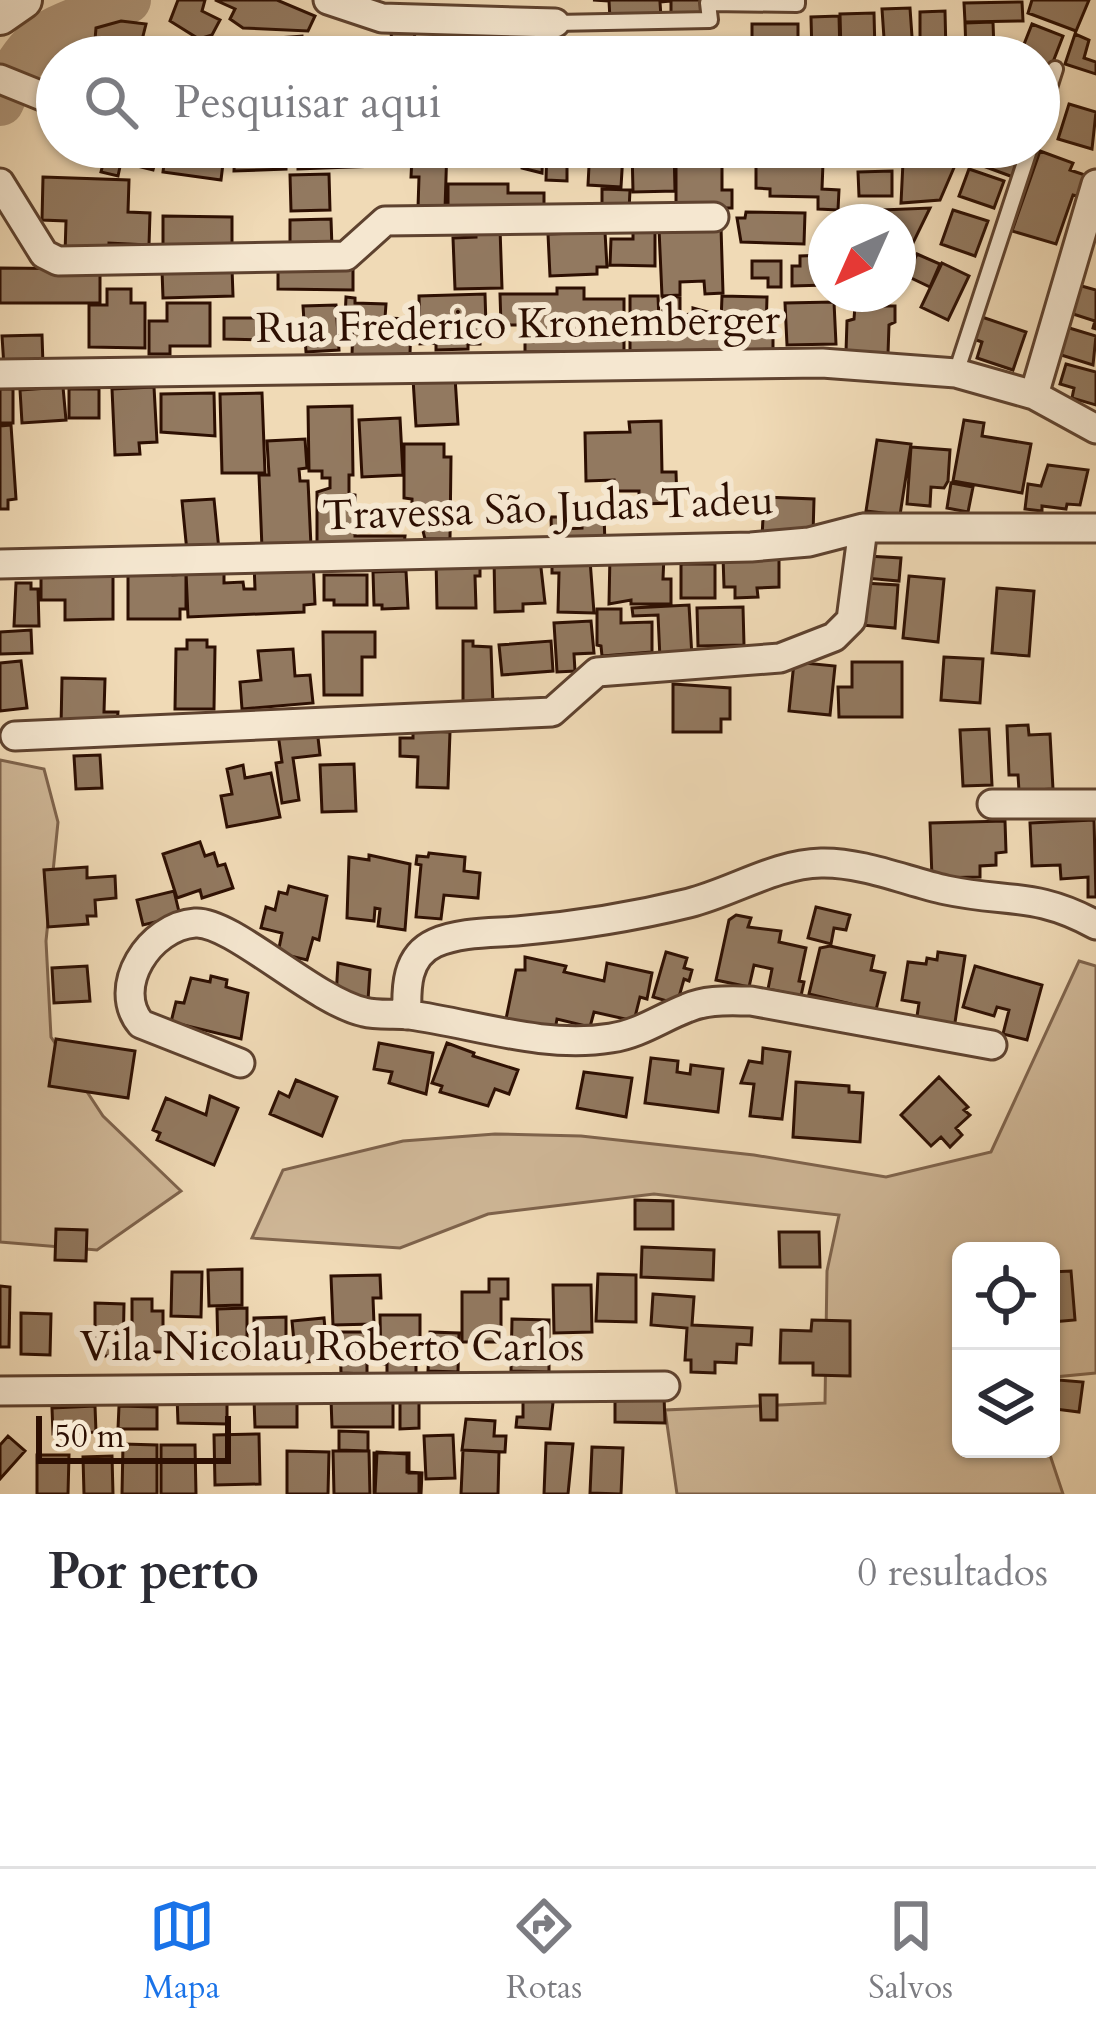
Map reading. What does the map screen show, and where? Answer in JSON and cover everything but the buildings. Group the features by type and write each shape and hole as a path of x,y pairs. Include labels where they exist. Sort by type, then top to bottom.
{"street":[{"path":"0,16 23,0"},
{"path":"328,0 382,18 555,23"},
{"path":"0,79 36,94"},
{"path":"0,183 44,254 58,261 346,256 385,221 714,217"},
{"path":"1034,395 1096,184"},
{"name":"Rua Frederico Kronemberger","path":"0,374 823,363 956,373 1034,395 1096,429"},
{"path":"15,736 552,712 597,672 780,658 834,637 851,620 863,528"},
{"name":"Travessa São Judas Tadeu","path":"0,564 751,548 809,542 863,528 1096,528"},
{"path":"992,804 1096,804"},
{"path":"407,1015 409,975 423,951 435,943 601,922 692,902 815,863 841,863 968,895 1040,900 1096,925"},
{"path":"240,1063 141,1024 131,1011 128,996 137,965 173,929 207,923 365,1013 563,1039 610,1038 713,1000 751,1001 992,1046"},
{"name":"Vila Nicolau Roberto Carlos","path":"0,1391 665,1386"}],"lane":[{"path":"555,23 710,20 708,3 797,4 796,0"},
{"path":"956,373 1023,168"}],"shaded area":[{"path":"0,760 44,769 58,822 46,941 51,1037 103,1116 181,1191 97,1250 0,1242"},
{"path":"1079,961 1096,966 1096,1373 1060,1377 1060,1242 952,1242 952,1458 1051,1458 1063,1494 677,1494 665,1410 825,1403 827,1271 839,1215 654,1194 488,1214 400,1248 252,1238 283,1170 403,1141 495,1134 581,1136 754,1155 886,1177 991,1152"}],"waterway":[{"path":"47,36 127,0"},
{"path":"0,102 12,76 36,45"}]}
